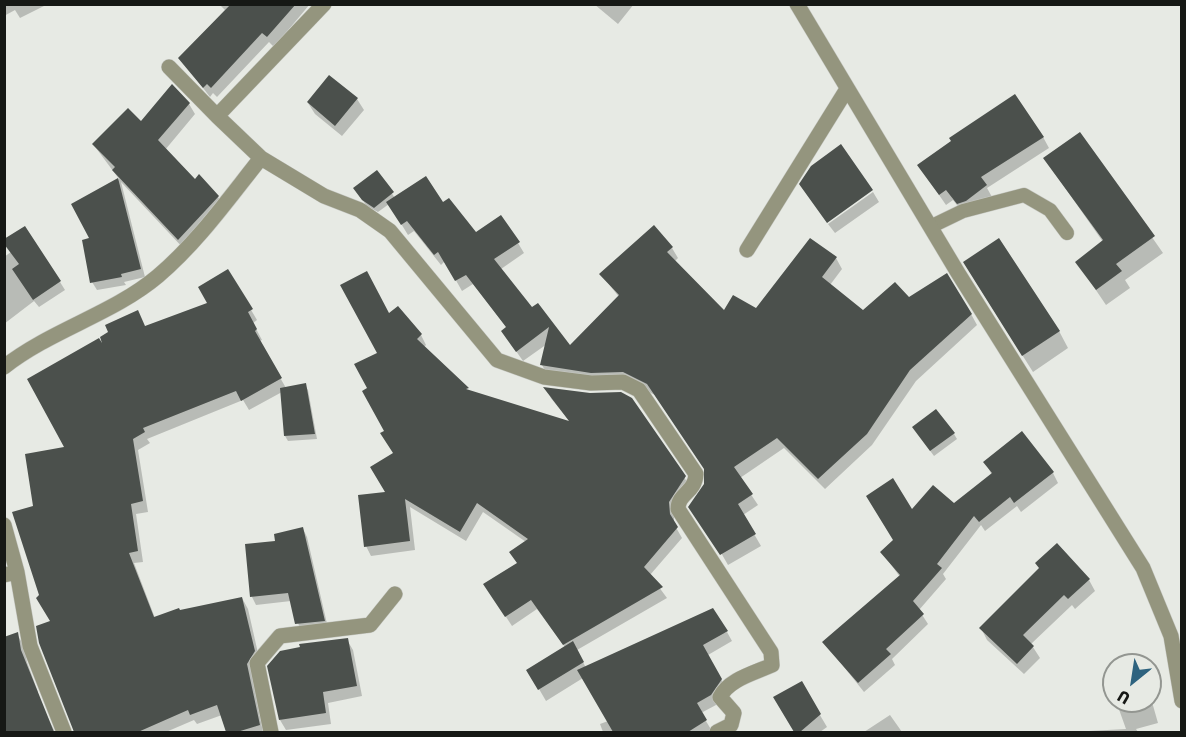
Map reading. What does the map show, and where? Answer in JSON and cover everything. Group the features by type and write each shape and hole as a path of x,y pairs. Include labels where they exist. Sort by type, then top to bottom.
{"street":[{"path":"217,116 324,4"},
{"path":"797,4 932,226 958,273 1143,568 1171,636 1182,701"},
{"path":"169,67 261,158 324,196 360,210 390,231 497,360 544,377 591,383 622,382 639,390 696,474 692,489 681,498 678,509 771,652 773,659 772,665 729,684 723,690 720,697 734,713 731,725 717,732"},
{"path":"747,250 847,89"},
{"path":"4,367 119,302 158,276 207,225 261,158"},
{"path":"4,525 11,574 30,646 64,732"},
{"path":"271,732 257,663 280,636 370,625 395,594"}],"lane":[{"path":"932,226 963,211 1024,195 1050,210 1067,233"}],"building":[{"path":"231,4 296,4 267,37 262,33 211,88 207,84 203,88 178,58"},
{"path":"329,75 358,98 335,126 307,102"},
{"path":"172,84 190,103 158,140 195,179 199,174 219,196 178,240 112,170 115,167 92,144 128,108 141,121"},
{"path":"1015,94 1044,137 981,177 987,185 966,201 957,204 946,190 939,195 917,165 951,141 949,138"},
{"path":"1080,132 1155,236 1116,264 1122,271 1096,290 1075,262 1103,240 1043,158"},
{"path":"841,144 873,190 827,223 799,184 811,166"},
{"path":"377,170 394,192 374,208 362,200 353,188"},
{"path":"426,176 443,202 449,198 476,232 501,215 520,242 494,259 532,307 538,303 570,345 619,295 599,274 654,225 673,247 667,252 724,310 733,295 756,308 810,238 837,257 822,277 863,310 895,282 909,297 947,273 972,314 910,370 867,434 818,479 777,438 734,467 753,494 738,504 756,534 720,555 688,507 704,484 704,469 647,384 623,372 591,373 540,365 549,327 516,352 501,331 506,327 466,275 455,281 438,252 434,255 407,221 401,225 386,202"},
{"path":"118,178 141,269 121,274 122,277 90,283 82,240 89,238 71,204"},
{"path":"25,226 61,281 33,300 12,269 19,264 4,244 4,239"},
{"path":"999,238 1060,331 1022,356 963,262"},
{"path":"228,269 253,309 248,312 257,329 255,331 282,378 241,401 236,391 143,428 145,432 133,439 143,501 131,504 138,551 129,553 154,617 179,608 180,610 242,597 255,651 247,664 260,725 237,732 226,732 217,705 190,715 188,710 138,732 74,732 39,643 36,626 50,621 36,598 39,595 12,512 33,506 25,454 64,447 27,379 99,338 102,343 100,337 108,332 105,325 138,310 145,326 207,303 198,287"},
{"path":"367,271 389,313 398,306 422,334 417,339 469,388 466,389 569,421 543,387 590,393 621,392 632,398 686,476 669,502 670,514 678,527 644,567 663,587 563,645 531,600 505,617 483,584 517,563 509,552 528,539 477,503 460,532 405,499 410,541 364,547 358,495 385,492 370,467 393,453 380,433 384,431 362,391 367,388 354,364 377,353 340,285"},
{"path":"306,383 315,434 284,436 280,388"},
{"path":"936,409 955,433 930,451 912,427"},
{"path":"1022,431 1054,472 1014,503 1010,497 979,522 974,516 937,564 942,568 913,601 924,614 886,649 891,654 858,683 822,642 900,575 880,552 893,540 866,496 893,478 912,509 933,485 954,503 992,473 983,462"},
{"path":"303,527 325,621 295,624 288,593 250,597 245,544 275,541 274,534"},
{"path":"1057,543 1090,579 1068,599 1064,595 1023,635 1034,646 1017,664 979,628 1039,568 1035,563"},
{"path":"713,608 728,631 703,645 722,679 711,695 697,703 707,720 688,732 613,732 577,670"},
{"path":"18,632 21,650 54,732 4,732 4,637"},
{"path":"348,638 357,686 323,692 326,713 279,720 267,666 280,651 300,647 299,644"},
{"path":"573,641 584,662 538,690 526,670"},
{"path":"802,681 821,714 800,732 794,732 773,697"}]}
